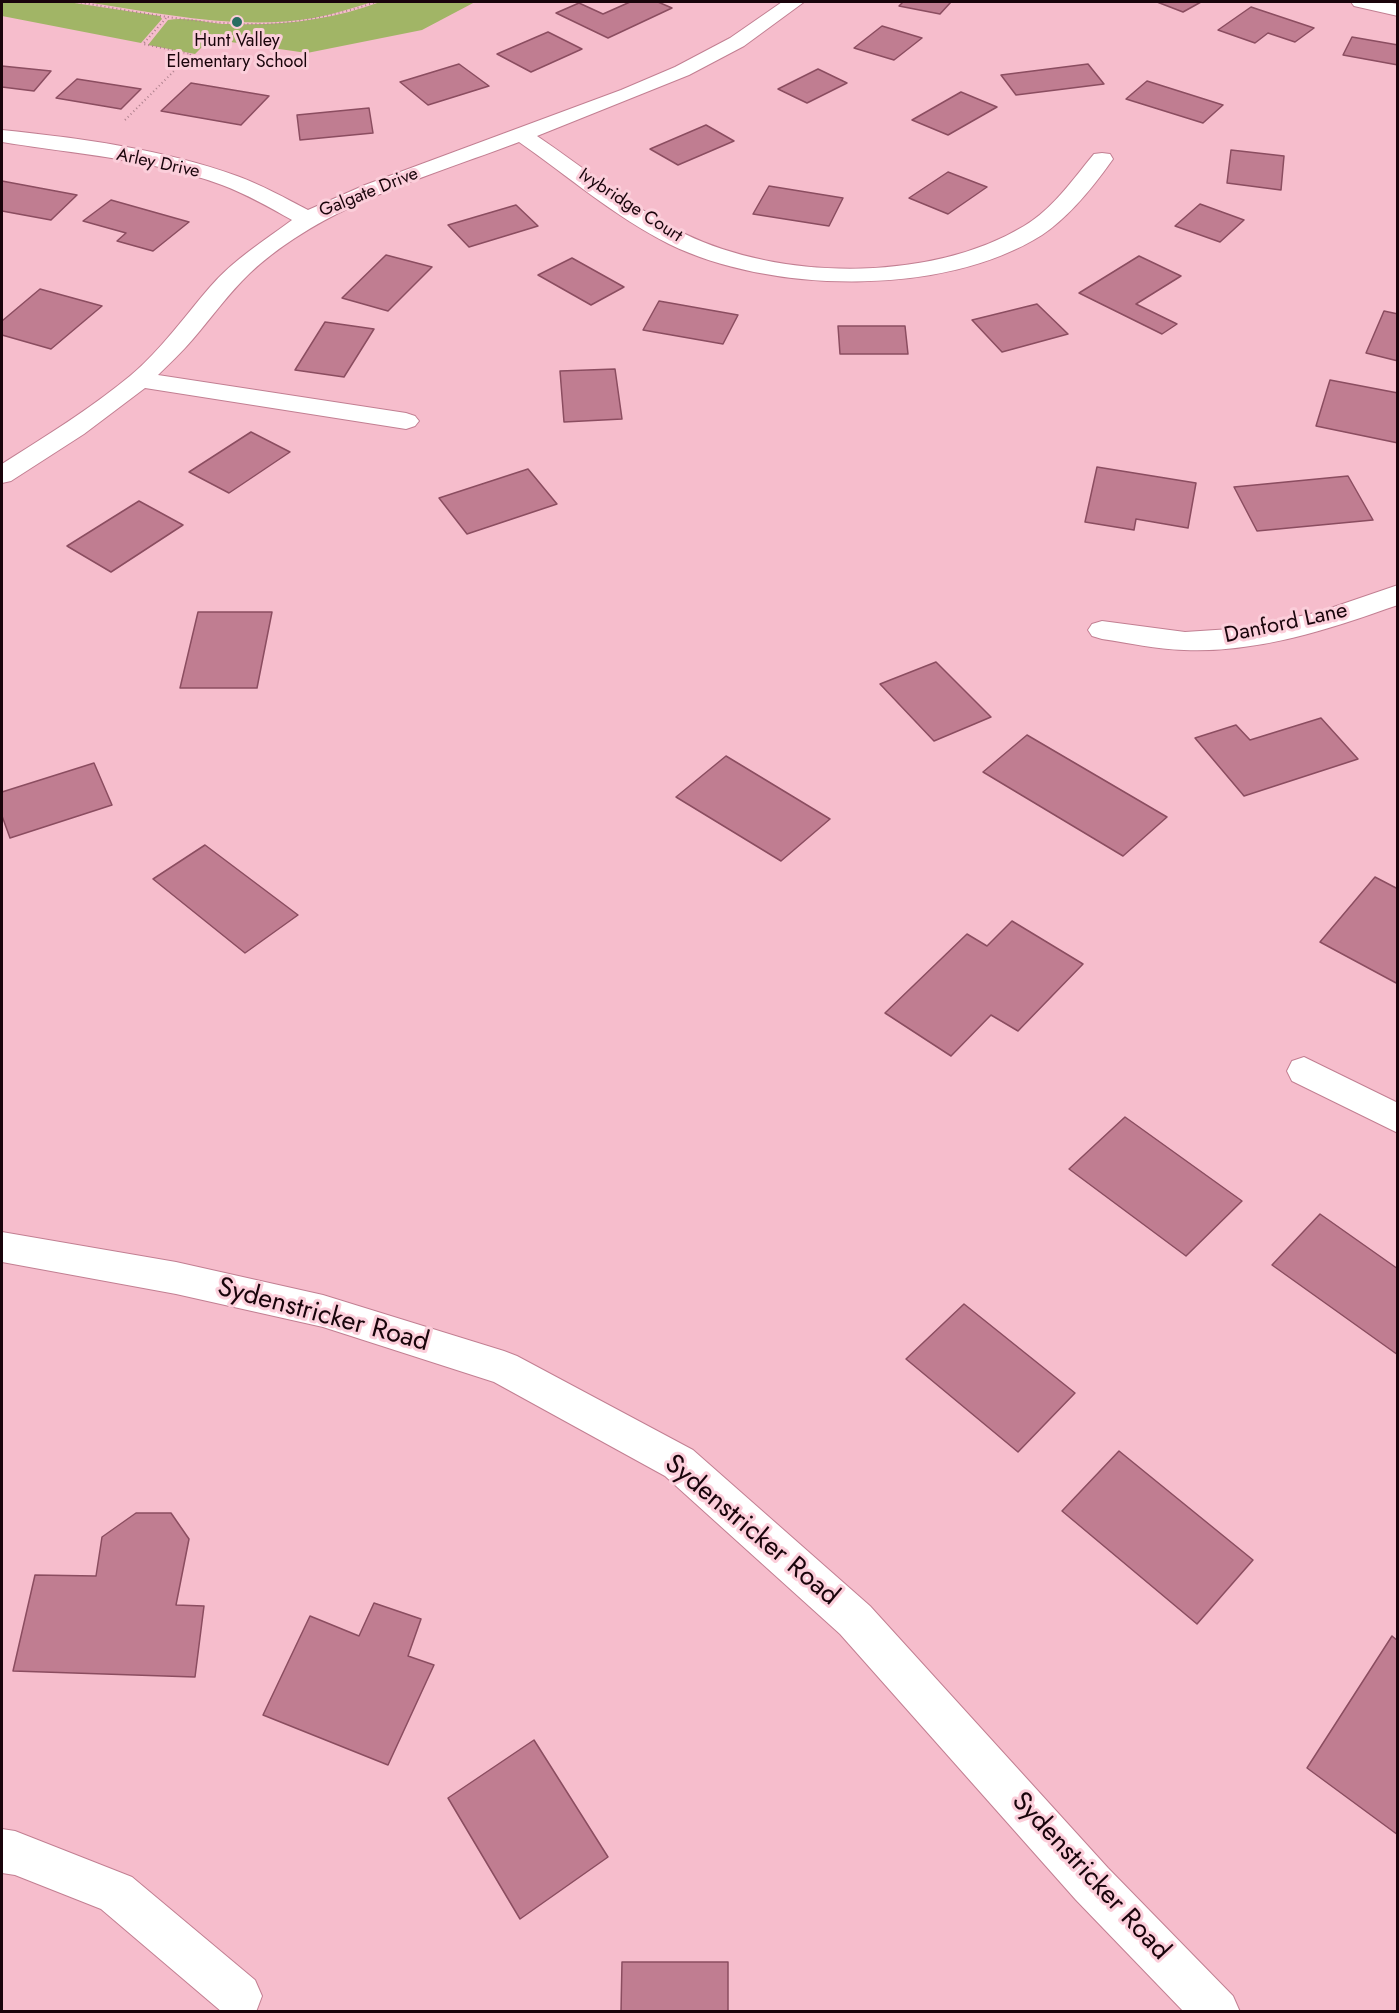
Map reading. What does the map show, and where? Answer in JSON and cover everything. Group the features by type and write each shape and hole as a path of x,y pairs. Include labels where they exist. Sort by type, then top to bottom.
{"street":[{"name":"Galgate Drive","path":"2,475 75,429 140,381 185,334 219,291 243,267 307,219 372,190 628,94 682,70 737,42 794,2"},
{"path":"1361,2 1398,10"},
{"name":"Ivybridge Court","path":"522,135 678,239 712,253 750,264 792,271 847,275 921,270 966,260 1006,245 1035,229 1064,202 1102,159"},
{"name":"Arley Drive","path":"2,136 198,170 255,192 307,219"},
{"path":"140,381 406,421"},
{"name":"Danford Lane","path":"1102,630 1196,641 1250,636 1317,620 1398,594"},
{"path":"1304,1071 1398,1119"},
{"name":"Sydenstricker Road","path":"2,1247 176,1278 323,1311 504,1368 679,1463 855,1620 1092,1884 1217,2012"},
{"path":"2,1851 15,1853 116,1893 239,1996"}],"path":[{"path":"76,2 219,22 285,23 323,18 376,2"},
{"path":"120,125 191,54 143,44 168,16"}],"green space":[{"path":"2,2 68,2 160,16 162,19 141,43 2,16"},
{"path":"85,2 372,2 314,18 257,23 199,19"},
{"path":"380,2 475,2 422,30 307,53 210,39 195,54 148,45 168,20 183,19 221,24 287,23 343,13"}],"building":[{"path":"630,2 658,2 672,8 608,38 556,13 579,3 603,14"},
{"path":"903,2 951,2 940,14 899,6"},
{"path":"1157,2 1201,2 1183,12"},
{"path":"1251,7 1314,28 1295,42 1268,33 1255,43 1218,30"},
{"path":"882,26 922,38 894,60 854,48"},
{"path":"548,32 582,49 531,72 497,54"},
{"path":"1352,37 1398,45 1398,65 1343,55"},
{"path":"459,64 489,86 428,105 400,82"},
{"path":"1088,64 1104,84 1016,95 1001,75"},
{"path":"2,66 51,71 34,91 2,87"},
{"path":"818,69 847,83 807,103 778,89"},
{"path":"77,79 141,89 121,109 56,98"},
{"path":"1147,81 1223,105 1203,123 1126,99"},
{"path":"191,83 269,96 241,125 161,111"},
{"path":"961,92 997,107 948,135 912,120"},
{"path":"369,108 373,133 300,140 297,115"},
{"path":"706,125 734,141 678,165 650,149"},
{"path":"1231,150 1284,156 1281,190 1227,183"},
{"path":"948,172 987,187 948,214 909,198"},
{"path":"2,181 77,195 51,220 2,211"},
{"path":"769,186 843,198 829,226 753,214"},
{"path":"111,200 189,222 153,251 117,241 126,233 83,221"},
{"path":"1200,204 1244,220 1220,242 1175,226"},
{"path":"516,205 538,226 469,247 448,225"},
{"path":"386,255 432,267 388,311 342,298"},
{"path":"1139,256 1181,276 1136,304 1177,324 1162,334 1079,293"},
{"path":"572,258 624,287 591,305 538,275"},
{"path":"40,289 102,306 51,349 2,335 2,321"},
{"path":"659,301 738,315 723,344 643,330"},
{"path":"1037,304 1068,334 1002,352 972,320"},
{"path":"1384,311 1398,314 1398,361 1366,353"},
{"path":"325,322 374,329 344,377 295,370"},
{"path":"838,326 905,326 908,354 840,354"},
{"path":"615,369 622,419 564,422 560,371"},
{"path":"1330,380 1398,393 1398,443 1316,426"},
{"path":"251,432 290,452 229,493 189,472"},
{"path":"1097,467 1196,483 1188,528 1136,519 1134,530 1085,522"},
{"path":"528,469 557,504 467,534 439,498"},
{"path":"1348,476 1373,520 1257,531 1234,487"},
{"path":"139,501 183,525 111,572 67,546"},
{"path":"198,612 272,612 257,688 180,688"},
{"path":"936,662 991,717 934,741 880,684"},
{"path":"1321,718 1358,759 1244,796 1195,738 1236,725 1250,740"},
{"path":"1027,735 1167,817 1123,856 983,772"},
{"path":"726,756 830,819 781,861 676,797"},
{"path":"94,763 112,805 10,838 2,816 2,792"},
{"path":"205,845 298,915 245,953 153,879"},
{"path":"1375,877 1398,889 1398,984 1320,942"},
{"path":"1012,921 1083,964 1018,1031 991,1015 951,1056 885,1013 967,934 987,946"},
{"path":"1125,1117 1242,1201 1186,1256 1069,1169"},
{"path":"1320,1214 1398,1269 1398,1355 1272,1265"},
{"path":"964,1304 1075,1393 1018,1452 906,1359"},
{"path":"1119,1451 1253,1560 1197,1624 1062,1511"},
{"path":"136,1513 171,1513 189,1539 176,1605 204,1606 195,1677 13,1671 35,1575 96,1576 102,1537"},
{"path":"374,1603 421,1619 408,1656 434,1665 388,1765 263,1715 310,1616 359,1636"},
{"path":"1392,1636 1398,1641 1398,1835 1307,1768"},
{"path":"534,1740 608,1857 520,1919 448,1798"},
{"path":"622,1962 728,1962 728,2012 621,2012"}],"place":[{"name":"Hunt Valley Elementary School","path":"237,22"}]}
